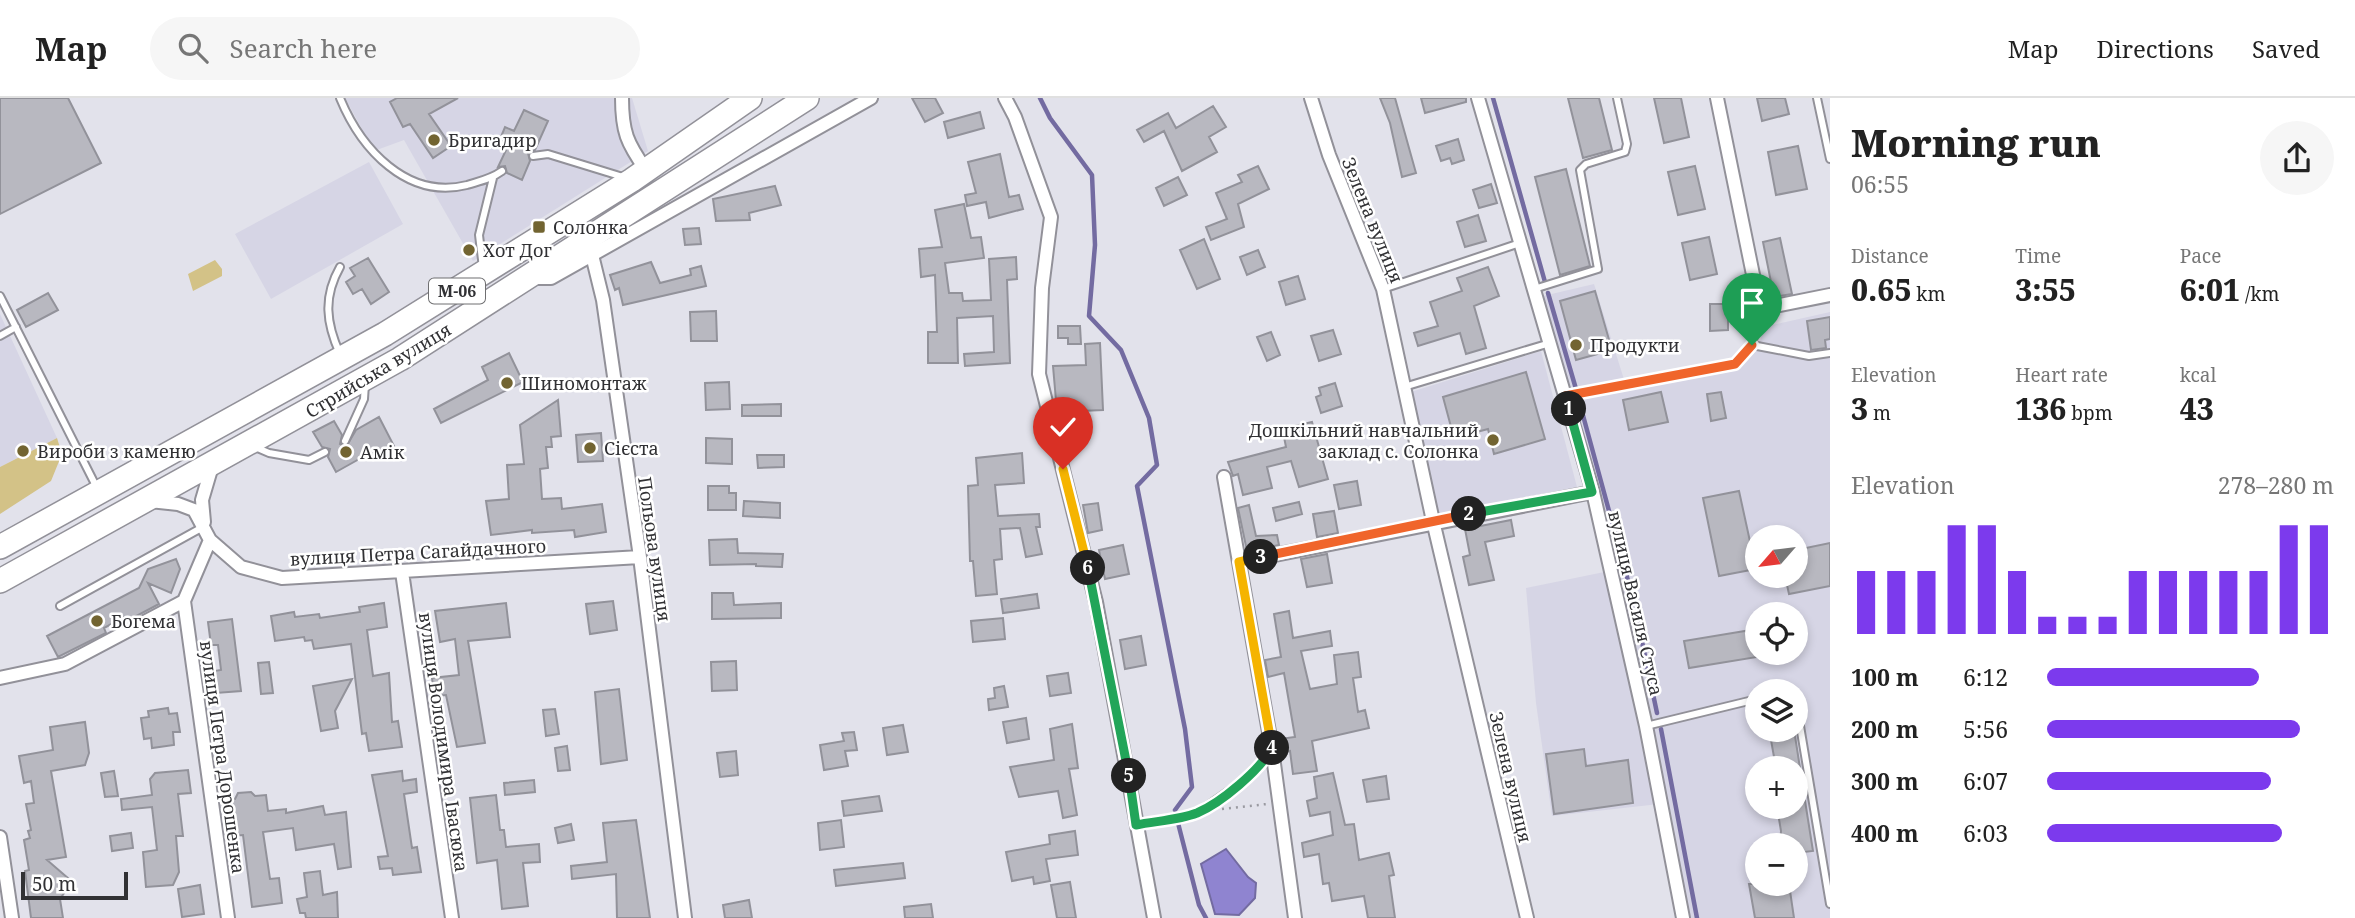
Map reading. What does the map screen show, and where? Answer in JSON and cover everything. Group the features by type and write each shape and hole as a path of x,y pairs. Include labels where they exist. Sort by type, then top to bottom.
{"highway":[{"name":"Стрийська вулиця","path":"0,547 100,495 342,359 483,275 639,175 750,98"},
{"name":"Стрийська вулиця","path":"4,579 365,379 529,278 807,98"}],"street":[{"path":"622,98 622,127 639,175"},
{"path":"529,278 551,278 871,98"},
{"path":"1005,98 1015,117 1051,217 1042,288 1039,374 1096,603 1154,918"},
{"name":"Зелена вулиця","path":"1311,98 1329,155 1383,289 1433,521 1527,918"},
{"name":"вулиця Василя Стуса","path":"1478,98 1592,492 1646,726 1684,918"},
{"path":"1717,98 1760,309 1830,295"},
{"name":"Польова вулиця","path":"592,255 603,300 640,557 685,918"},
{"name":"вулиця Петра Сагайдачного","path":"204,526 202,500 212,466"},
{"path":"1224,477 1272,749 1295,918"},
{"path":"1239,562 1433,521 1592,492"},
{"name":"вулиця Петра Сагайдачного","path":"147,501 182,505 194,510 210,540 241,567 282,578 640,557"},
{"path":"0,678 65,664 184,601 210,540"},
{"name":"вулиця Володимира Івасюка","path":"402,572 452,918"},
{"name":"вулиця Петра Дорошенка","path":"184,601 228,918"},
{"path":"0,837 12,918"}],"lane":[{"path":"340,98 369,149 396,172 426,188 452,189 493,178 502,171"},
{"path":"1534,289 1598,269 1580,170 1586,164 1625,152 1627,144 1617,98"},
{"path":"1817,98 1830,159"},
{"path":"533,156 548,154 639,175"},
{"path":"483,275 479,235 493,178"},
{"path":"1383,289 1520,243"},
{"path":"341,267 330,285 327,311 330,332 342,359"},
{"path":"0,296 100,495"},
{"path":"1565,396 1735,364 1752,345 1760,309"},
{"path":"0,335 16,327"},
{"path":"1404,387 1550,343"},
{"path":"1752,345 1809,356 1830,353"},
{"path":"345,441 364,399 365,379"},
{"path":"250,445 269,453 309,460 325,452"},
{"path":"60,606 204,526"},
{"path":"1646,726 1745,702"},
{"path":"1803,742 1830,904"},
{"path":"1136,825 1197,813 1240,783 1272,749"}],"path":[{"path":"1197,813 1279,802"}],"shaded area":[{"path":"345,98 632,98 648,151 473,261 404,140 374,151"},
{"path":"369,162 403,224 271,299 235,234"},
{"path":"215,260 222,269 222,276 193,291 188,274"},
{"path":"1594,284 1627,389 1738,370 1758,349 1764,327 1830,312 1830,918 1690,918 1668,803 1552,816 1536,703 1526,588 1619,569 1543,296"},
{"path":"0,314 57,438 0,467"},
{"name":"Дошкільний навчальний заклад с. Солонка","path":"1541,351 1577,487 1438,514 1411,392"},
{"path":"57,438 62,454 51,481 0,514 0,467"},
{"path":"1226,849 1256,883 1255,898 1239,915 1215,914 1201,864"}],"building":[{"path":"0,98 68,98 101,163 0,214"},
{"path":"397,98 458,98 429,114 451,146 433,158 410,124 403,127 390,102"},
{"path":"912,98 935,98 943,113 925,122"},
{"path":"1380,98 1395,98 1416,173 1402,177 1390,123"},
{"path":"1421,98 1466,98 1466,102 1425,113"},
{"path":"1568,98 1599,98 1612,150 1583,158"},
{"path":"1654,98 1681,98 1689,137 1664,143"},
{"path":"1757,98 1785,98 1789,114 1762,121"},
{"path":"1213,106 1226,127 1209,137 1217,152 1182,171 1164,131 1144,142 1137,130 1168,113 1176,128"},
{"path":"524,110 548,121 535,150 528,153 530,161 522,180 507,173 505,166 498,167 507,148 498,144 505,127 514,131"},
{"path":"980,112 984,128 948,138 944,122"},
{"path":"1458,139 1464,160 1452,164 1450,158 1441,161 1436,146"},
{"path":"1798,146 1807,189 1776,195 1768,152"},
{"path":"1000,154 1009,197 1019,195 1023,209 989,218 986,202 967,206 965,195 976,193 968,162"},
{"path":"1258,166 1269,189 1238,204 1244,227 1211,240 1206,227 1227,219 1216,193 1242,182 1238,175"},
{"path":"1695,166 1705,209 1678,215 1668,172"},
{"path":"1566,169 1590,266 1560,275 1535,177"},
{"path":"1178,177 1187,195 1164,206 1156,188"},
{"path":"1491,184 1497,203 1479,208 1473,190"},
{"path":"775,186 781,205 749,213 750,220 716,221 713,199"},
{"path":"964,204 971,238 981,237 984,258 945,263 949,293 962,293 963,301 991,300 989,259 1016,257 1017,279 1007,280 1010,363 965,366 964,354 994,352 993,316 957,318 958,363 928,363 928,332 937,332 935,275 921,277 919,249 942,247 935,210"},
{"path":"1478,215 1486,241 1465,247 1457,222"},
{"path":"699,228 701,244 685,245 683,229"},
{"path":"1709,237 1717,274 1690,280 1682,243"},
{"path":"1780,238 1792,294 1774,297 1763,242"},
{"path":"1204,239 1220,279 1197,289 1180,250"},
{"path":"1258,250 1265,267 1247,275 1240,257"},
{"path":"368,258 389,292 371,304 362,289 353,294 346,282 355,276 350,268"},
{"path":"651,262 660,283 691,275 690,269 701,266 706,286 623,305 619,288 615,290 610,275"},
{"path":"1488,267 1499,296 1474,306 1486,348 1466,354 1460,333 1418,346 1414,333 1438,326 1430,302 1462,291 1457,278"},
{"path":"1298,276 1305,299 1286,305 1279,282"},
{"path":"1595,291 1612,350 1576,360 1560,301"},
{"path":"48,293 58,310 26,327 17,310"},
{"path":"1710,304 1728,304 1728,330 1710,331"},
{"path":"716,311 717,341 691,341 690,312"},
{"path":"1830,317 1830,339 1825,340 1826,348 1811,350 1807,321"},
{"path":"1058,326 1080,326 1081,344 1068,344 1068,338 1058,338"},
{"path":"1333,330 1341,354 1319,361 1311,336"},
{"path":"1271,332 1280,355 1267,361 1257,337"},
{"path":"1100,343 1103,410 1057,412 1053,366 1086,365 1085,344"},
{"path":"509,353 523,382 441,423 434,409 488,380 482,367"},
{"name":"Дошкільний навчальний заклад с. Солонка","path":"1526,372 1545,439 1494,454 1488,429 1454,438 1443,397"},
{"path":"729,382 730,409 706,410 705,383"},
{"path":"1335,383 1342,406 1321,413 1316,397 1321,395 1319,388"},
{"path":"1661,392 1668,422 1629,430 1623,400"},
{"path":"1721,392 1726,418 1711,421 1707,394"},
{"path":"558,400 561,436 551,437 552,447 546,447 548,468 540,469 542,499 561,498 562,509 602,504 606,532 575,537 574,530 532,533 532,530 491,535 486,501 509,499 507,465 524,464 520,425"},
{"path":"781,404 781,416 742,416 742,405"},
{"path":"379,417 394,446 373,457 370,453 336,472 328,457 330,449 322,447 313,432 334,421 342,435 340,444 346,447 356,430"},
{"path":"1312,422 1328,479 1299,487 1291,461 1267,467 1272,488 1243,495 1238,474 1233,476 1228,462 1286,447 1284,437 1292,435 1290,427"},
{"name":"Сієста","path":"601,433 603,461 578,462 576,435"},
{"path":"706,438 732,439 732,464 706,463"},
{"path":"1022,453 1024,483 995,485 998,516 1039,514 1040,527 1036,527 1042,554 1026,557 1020,528 1000,529 1002,559 994,560 997,594 976,596 973,561 970,561 968,486 978,485 976,458"},
{"path":"757,455 784,455 784,467 758,468"},
{"path":"1357,481 1361,505 1339,509 1334,485"},
{"path":"708,486 729,486 729,493 736,493 736,510 708,510"},
{"path":"1739,491 1746,525 1745,571 1719,576 1703,498"},
{"path":"744,501 780,503 780,518 743,516"},
{"path":"1299,502 1302,514 1276,521 1273,508"},
{"path":"1098,503 1102,530 1088,533 1083,505"},
{"path":"1249,505 1256,536 1277,535 1279,545 1247,551 1238,508"},
{"path":"1334,511 1338,533 1317,537 1313,514"},
{"path":"1511,520 1514,536 1485,542 1494,580 1469,585 1463,557 1470,555 1465,529"},
{"path":"737,539 738,553 783,554 782,567 756,564 710,565 709,540"},
{"path":"1830,543 1830,586 1789,594 1788,588 1808,588 1808,548"},
{"path":"1123,545 1129,574 1105,579 1099,550"},
{"path":"1327,554 1332,583 1307,587 1301,559"},
{"name":"Богема","path":"176,559 180,569 171,593 148,583 159,604 127,621 124,617 104,628 106,633 58,657 47,636 139,588 148,569"},
{"path":"712,593 733,593 734,605 781,603 781,618 712,619"},
{"path":"1037,594 1039,608 1003,613 1001,599"},
{"path":"613,601 617,630 590,634 586,604"},
{"path":"384,603 387,627 367,630 373,676 389,673 392,722 398,721 402,747 369,751 366,733 362,734 351,644 314,649 312,640 305,641 304,637 275,641 271,616 294,612 295,617 319,614 320,618 360,612 359,607"},
{"path":"506,603 510,637 468,641 485,743 457,747 446,695 434,696 432,678 459,675 455,639 440,642 435,611"},
{"path":"1289,611 1293,638 1330,631 1332,646 1301,651 1310,689 1337,684 1334,655 1358,652 1361,677 1353,678 1358,712 1365,710 1369,728 1312,741 1317,771 1293,774 1290,751 1281,753 1279,739 1295,737 1284,673 1268,677 1265,660 1281,657 1274,614"},
{"path":"1003,618 1005,639 973,642 971,621"},
{"path":"232,619 241,691 216,693 214,671 221,670 218,645 211,645 208,622"},
{"path":"1745,631 1745,659 1689,668 1684,641"},
{"path":"1141,636 1146,665 1125,669 1120,640"},
{"path":"736,661 737,690 712,691 711,662"},
{"path":"269,662 273,693 261,694 258,663"},
{"path":"1068,673 1071,693 1050,696 1047,676"},
{"path":"352,679 335,711 338,728 321,731 313,686"},
{"path":"1004,686 1008,707 989,710 988,699 995,698 994,688"},
{"path":"619,689 627,760 601,764 595,692"},
{"path":"168,708 169,714 177,713 180,732 173,732 174,745 152,748 151,738 144,739 141,718 149,717 148,711"},
{"path":"555,709 559,734 546,736 543,710"},
{"path":"1026,718 1029,739 1007,743 1003,722"},
{"path":"85,722 89,753 85,765 51,771 66,857 47,860 69,879 69,886 60,899 63,918 31,918 25,871 29,870 24,840 30,838 28,831 31,830 26,804 34,803 31,781 24,783 19,756 53,750 50,727"},
{"path":"1072,724 1078,768 1069,769 1077,815 1063,818 1058,791 1019,797 1010,767 1054,760 1050,729"},
{"path":"903,725 908,752 887,755 883,728"},
{"path":"854,732 857,750 845,751 848,766 824,770 820,745 844,741 842,733"},
{"path":"1771,742 1796,742 1798,756 1774,756"},
{"path":"567,746 570,770 558,771 555,748"},
{"path":"1584,749 1586,766 1628,760 1633,803 1554,814 1546,754"},
{"path":"736,751 738,775 720,777 717,753"},
{"path":"188,770 191,793 178,794 183,836 176,836 179,872 173,885 146,887 143,852 157,850 152,807 122,810 121,799 152,795 150,779 155,773"},
{"path":"114,771 118,796 105,797 101,773"},
{"path":"402,771 403,781 416,779 417,792 404,794 412,848 417,847 421,872 393,875 392,868 380,869 378,857 388,856 372,775"},
{"path":"1333,773 1345,825 1354,824 1359,860 1389,853 1394,875 1389,876 1395,918 1368,918 1364,896 1332,901 1329,883 1323,884 1319,854 1304,857 1302,843 1333,835 1330,812 1310,816 1307,801 1317,798 1314,777"},
{"path":"1386,776 1389,799 1367,802 1363,780"},
{"path":"534,780 535,792 505,795 504,783"},
{"path":"251,792 255,796 266,795 268,811 286,809 286,813 323,806 325,815 346,812 351,867 338,869 334,844 296,850 293,828 263,832 270,879 279,878 282,903 252,907 243,835 231,836 226,800 235,799 238,793"},
{"path":"496,795 500,830 504,830 506,847 539,844 540,862 523,863 528,906 502,909 497,860 477,863 470,798"},
{"path":"879,796 882,811 844,816 842,801"},
{"path":"1779,819 1808,819 1813,851 1808,852 1808,833 1781,831"},
{"path":"636,820 650,918 617,918 616,874 572,879 571,866 607,862 603,823"},
{"path":"841,820 844,847 820,850 818,823"},
{"path":"571,824 574,840 558,843 555,828"},
{"path":"1075,831 1078,855 1046,859 1050,881 1034,884 1033,877 1012,881 1006,852 1050,844 1049,835"},
{"path":"131,833 133,848 112,851 110,836"},
{"path":"903,863 905,878 836,886 834,870"},
{"path":"320,871 323,895 337,892 338,918 306,918 305,913 300,913 297,899 307,897 304,873"},
{"path":"1070,882 1076,918 1057,918 1051,885"},
{"path":"200,885 204,914 182,917 178,889"},
{"path":"1751,896 1791,896 1794,918 1755,918"},
{"path":"749,900 752,918 725,918 723,905"},
{"path":"931,904 933,918 905,918 904,907"}],"waterway":[{"path":"1040,98 1050,118 1092,175 1095,245 1089,316 1121,350 1149,418 1157,465 1137,486 1185,729 1192,787 1175,810"},
{"path":"1493,98 1545,282"},
{"path":"1548,293 1576,389"},
{"path":"1578,397 1633,599 1657,713"},
{"path":"1661,729 1697,918"},
{"path":"1178,823 1199,905 1206,918"}],"place":[{"name":"Бригадир","path":"434,140"},
{"name":"Солонка","path":"539,227"},
{"name":"Хот Дог","path":"469,250"},
{"name":"Продукти","path":"1576,345"},
{"name":"Шиномонтаж","path":"507,383"},
{"name":"Дошкільний навчальний заклад с. Солонка","path":"1493,440"},
{"name":"Сієста","path":"590,448"},
{"name":"Вироби з каменю","path":"23,451"},
{"name":"Амік","path":"346,452"},
{"name":"Богема","path":"97,621"}],"route":[{"path":"1063,469 1085,553 1114,688 1136,825 1197,813 1256,770 1272,749 1239,562 1433,521 1592,492 1565,396 1735,364 1752,345"}]}
